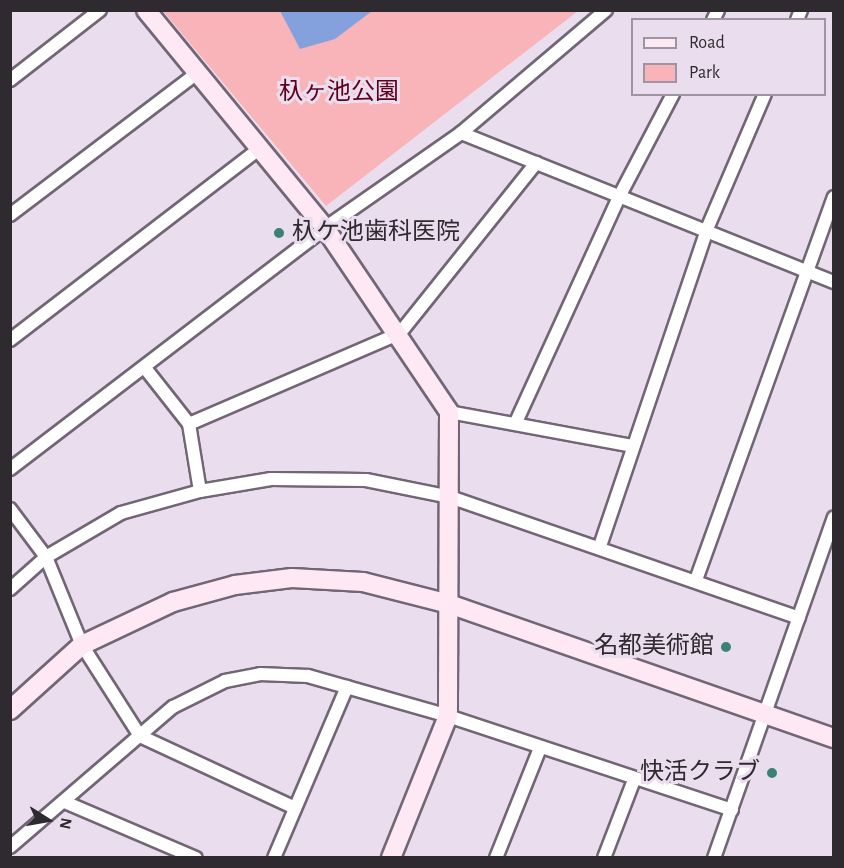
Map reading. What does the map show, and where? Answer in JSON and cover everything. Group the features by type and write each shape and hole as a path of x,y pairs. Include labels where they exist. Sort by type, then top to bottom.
{"street":[{"path":"10,80 100,10"},
{"path":"146,10 325,228 400,333 449,412 448,716 390,858"},
{"path":"10,469 145,368 325,228 461,133 606,10"},
{"path":"10,215 197,73"},
{"path":"516,422 620,195 672,96"},
{"path":"600,546 707,229 764,96"},
{"path":"461,133 707,229 834,282"},
{"path":"10,340 260,148"},
{"path":"189,424 400,333 536,164"},
{"path":"696,580 804,270 834,196"},
{"path":"145,368 189,424 200,491"},
{"path":"449,412 516,422 633,446"},
{"path":"10,589 46,557 121,513 200,491 271,479 366,480 450,497 600,546 799,618"},
{"path":"10,509 46,557 82,645 140,736 295,808"},
{"path":"714,858 768,715 834,518"},
{"path":"10,710 82,645 172,602 235,585 292,578 363,582 449,604 834,738"},
{"path":"10,847 67,803 173,707 225,681 260,674 308,676 448,716 634,780 732,810"},
{"path":"274,858 347,687"},
{"path":"496,858 540,748"},
{"path":"604,858 634,780"},
{"path":"67,803 196,858"}],"green space":[{"name":"杁ヶ池公園","path":"163,11 578,11 326,206"}],"water":[{"path":"280,11 372,11 335,39 300,49"}],"place":[{"name":"杁ケ池歯科医院","path":"279,233"},
{"name":"名都美術館","path":"726,647"},
{"name":"快活クラブ","path":"772,773"}]}
